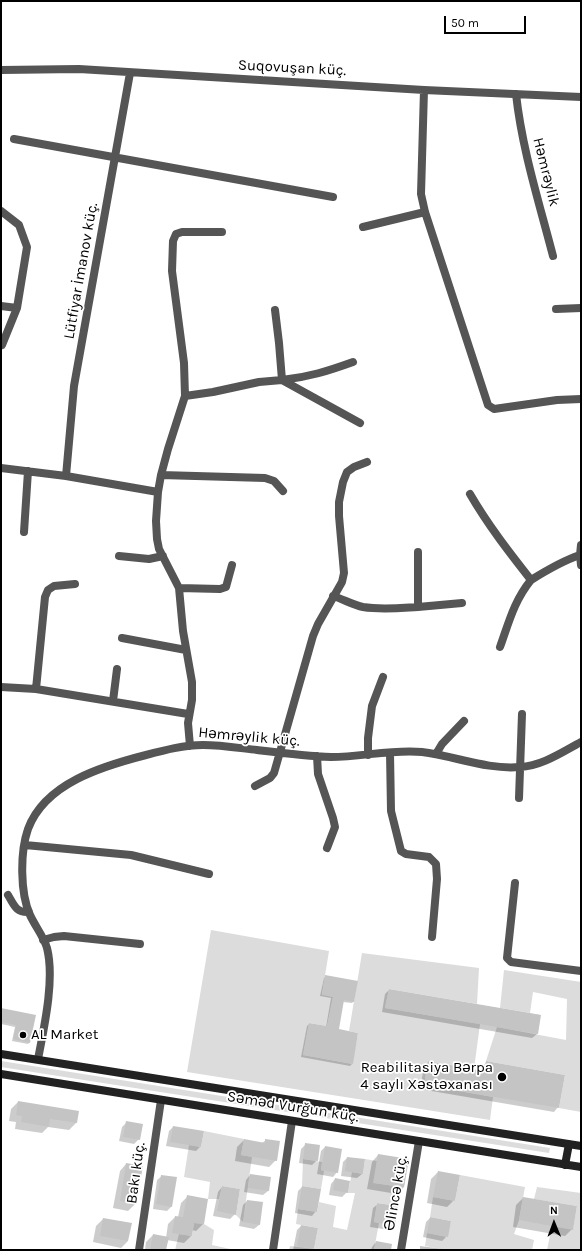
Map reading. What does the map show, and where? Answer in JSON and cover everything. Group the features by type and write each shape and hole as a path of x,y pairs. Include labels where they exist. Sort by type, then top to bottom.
{"main road":[{"name":"Səməd Vurğun küç.","path":"1,1054 581,1146"},
{"name":"Səməd Vurğun küç.","path":"1,1074 581,1168"},
{"path":"565,1165 569,1144"}],"street":[{"name":"Suqovuşan küç.","path":"1,70 79,69 424,90 581,97"},
{"name":"Lütfiyar İmanov küç.","path":"66,476 74,386 92,293 114,158 130,73"},
{"path":"424,90 421,194 425,212 488,405 494,410 557,400 581,399"},
{"name":"Həmrəylik","path":"516,94 519,119 529,168 553,256"},
{"path":"14,139 333,196"},
{"path":"1,211 19,225 27,247 16,308 2,345"},
{"path":"363,227 425,212"},
{"path":"190,746 188,714 192,700 192,682 183,630 180,588 159,549 156,521 161,475 185,396 184,363 172,271 173,241 176,234 182,232 222,232"},
{"path":"1,306 16,308"},
{"path":"556,309 581,308"},
{"path":"275,310 282,380"},
{"path":"185,396 213,392 259,382 303,378 353,362"},
{"path":"282,380 360,423"},
{"path":"255,786 270,778 274,773 313,636 333,596 342,582 344,573 339,502 343,482 347,472 354,467 367,462"},
{"path":"1,468 66,476 158,492"},
{"path":"24,532 28,471"},
{"path":"161,475 265,478 274,481 283,491"},
{"path":"470,494 483,517 497,537 532,580"},
{"path":"581,545 581,565"},
{"path":"418,552 418,607"},
{"path":"119,556 148,559 163,556"},
{"path":"500,647 516,601 522,591 532,580 549,569 567,560 580,556"},
{"path":"180,588 220,589 226,586 232,565"},
{"path":"36,689 45,597 48,590 54,586 75,584"},
{"path":"333,596 361,606 383,609 462,604"},
{"path":"122,638 186,650"},
{"path":"113,701 117,668"},
{"path":"368,755 368,732 372,706 383,677"},
{"path":"1,687 36,689 188,714"},
{"path":"519,798 522,714"},
{"path":"436,754 442,744 464,721"},
{"name":"Həmrəylik küç.","path":"38,1060 47,1008 49,962 47,948 29,912 24,894 24,845 27,831 37,813 49,799 66,786 94,771 126,760 190,746 217,745 317,756 420,752 494,766 521,767 546,760 581,742"},
{"path":"390,753 391,811 401,851 406,854 429,857 436,864 437,879 432,937"},
{"path":"317,756 318,774 333,818 334,827 327,848"},
{"path":"24,845 131,855 209,874"},
{"path":"515,883 507,958 511,962 581,971"},
{"path":"8,895 16,909 22,912 29,912"},
{"path":"43,940 64,936 140,944"},
{"name":"Bakı küç.","path":"139,1250 161,1100"},
{"path":"273,1250 292,1121"},
{"name":"Əlincə küç.","path":"401,1250 420,1142"}],"shaded area":[{"path":"211,930 329,951 322,994 333,997 327,1026 309,1023 303,1055 352,1064 358,1033 349,1031 362,953 479,968 477,1004 389,989 385,1008 480,1024 474,1069 428,1061 424,1085 493,1097 490,1120 187,1072"},
{"path":"504,970 581,982 581,1112 559,1108 565,1075 486,1061 497,1027 566,1040 567,999 533,992 530,1013 500,1008"},
{"path":"1,1061 550,1148 549,1153 1,1067"},
{"path":"204,1131 244,1139 241,1155 252,1157 243,1222 236,1215 240,1189 222,1186 219,1199 208,1199 210,1182 184,1177 189,1145 201,1147"},
{"path":"303,1159 322,1162 321,1170 324,1171 321,1189 302,1186"},
{"path":"365,1159 377,1161 374,1183 401,1187 398,1206 377,1203 374,1222 379,1223 374,1250 289,1250 290,1246 314,1249 318,1228 296,1224 298,1209 317,1212 319,1202 336,1206 333,1227 347,1230 355,1193 348,1193 352,1172 363,1174"},
{"path":"460,1175 525,1187 519,1220 514,1234 534,1240 532,1250 441,1250 425,1246 427,1233 447,1237 451,1221 430,1217 433,1197 455,1201"},
{"path":"537,1187 581,1193 581,1250 547,1250 552,1226 573,1229 577,1206 534,1199"},
{"path":"194,1223 204,1224 214,1230 212,1245 235,1250 175,1250 179,1234 192,1236"}],"building":[{"path":"325,975 358,981 354,1002 344,1000 339,1029 358,1033 353,1064 303,1055 309,1023 327,1026 333,997 322,995"},
{"path":"389,989 541,1015 538,1034 385,1008"},
{"path":"1,1008 36,1015 30,1043 13,1039 16,1025 1,1022"},
{"path":"428,1061 484,1071 486,1061 565,1075 559,1108 424,1085"},
{"path":"18,1101 79,1111 77,1123 50,1119 49,1127 21,1122 22,1116 16,1115"},
{"path":"126,1121 143,1124 140,1140 123,1137"},
{"path":"173,1126 204,1131 201,1147 170,1142"},
{"path":"244,1139 265,1143 265,1139 280,1141 277,1161 241,1155"},
{"path":"305,1143 320,1145 318,1161 303,1159"},
{"path":"325,1146 342,1149 338,1173 321,1170"},
{"path":"378,1154 409,1159 404,1187 373,1183"},
{"path":"347,1157 365,1159 363,1174 345,1171"},
{"path":"126,1163 143,1166 136,1204 120,1201"},
{"path":"438,1171 460,1175 455,1201 433,1197"},
{"path":"250,1174 271,1177 269,1191 248,1188"},
{"path":"161,1175 177,1177 172,1207 156,1204"},
{"path":"335,1178 350,1181 348,1193 333,1190"},
{"path":"222,1186 240,1189 236,1215 217,1211"},
{"path":"302,1186 321,1189 317,1212 298,1209"},
{"path":"187,1195 208,1199 204,1224 194,1223 192,1236 172,1233 175,1216 183,1217"},
{"path":"523,1197 577,1206 573,1230 519,1220"},
{"path":"247,1200 263,1202 260,1225 243,1222"},
{"path":"377,1203 398,1206 395,1226 374,1222"},
{"path":"430,1217 451,1221 448,1237 427,1233"},
{"path":"103,1218 132,1223 128,1241 100,1236"},
{"path":"301,1225 318,1228 314,1249 297,1246"},
{"path":"153,1234 169,1237 166,1250 150,1250"},
{"path":"376,1241 392,1244 391,1250 374,1250"},
{"path":"420,1246 443,1249 443,1250 420,1250"}],"place":[{"name":"AL Market","path":"23,1035"},
{"name":"Reabilitasiya Bәrpa 4 saylı Xəstəxanası","path":"502,1077"}]}
